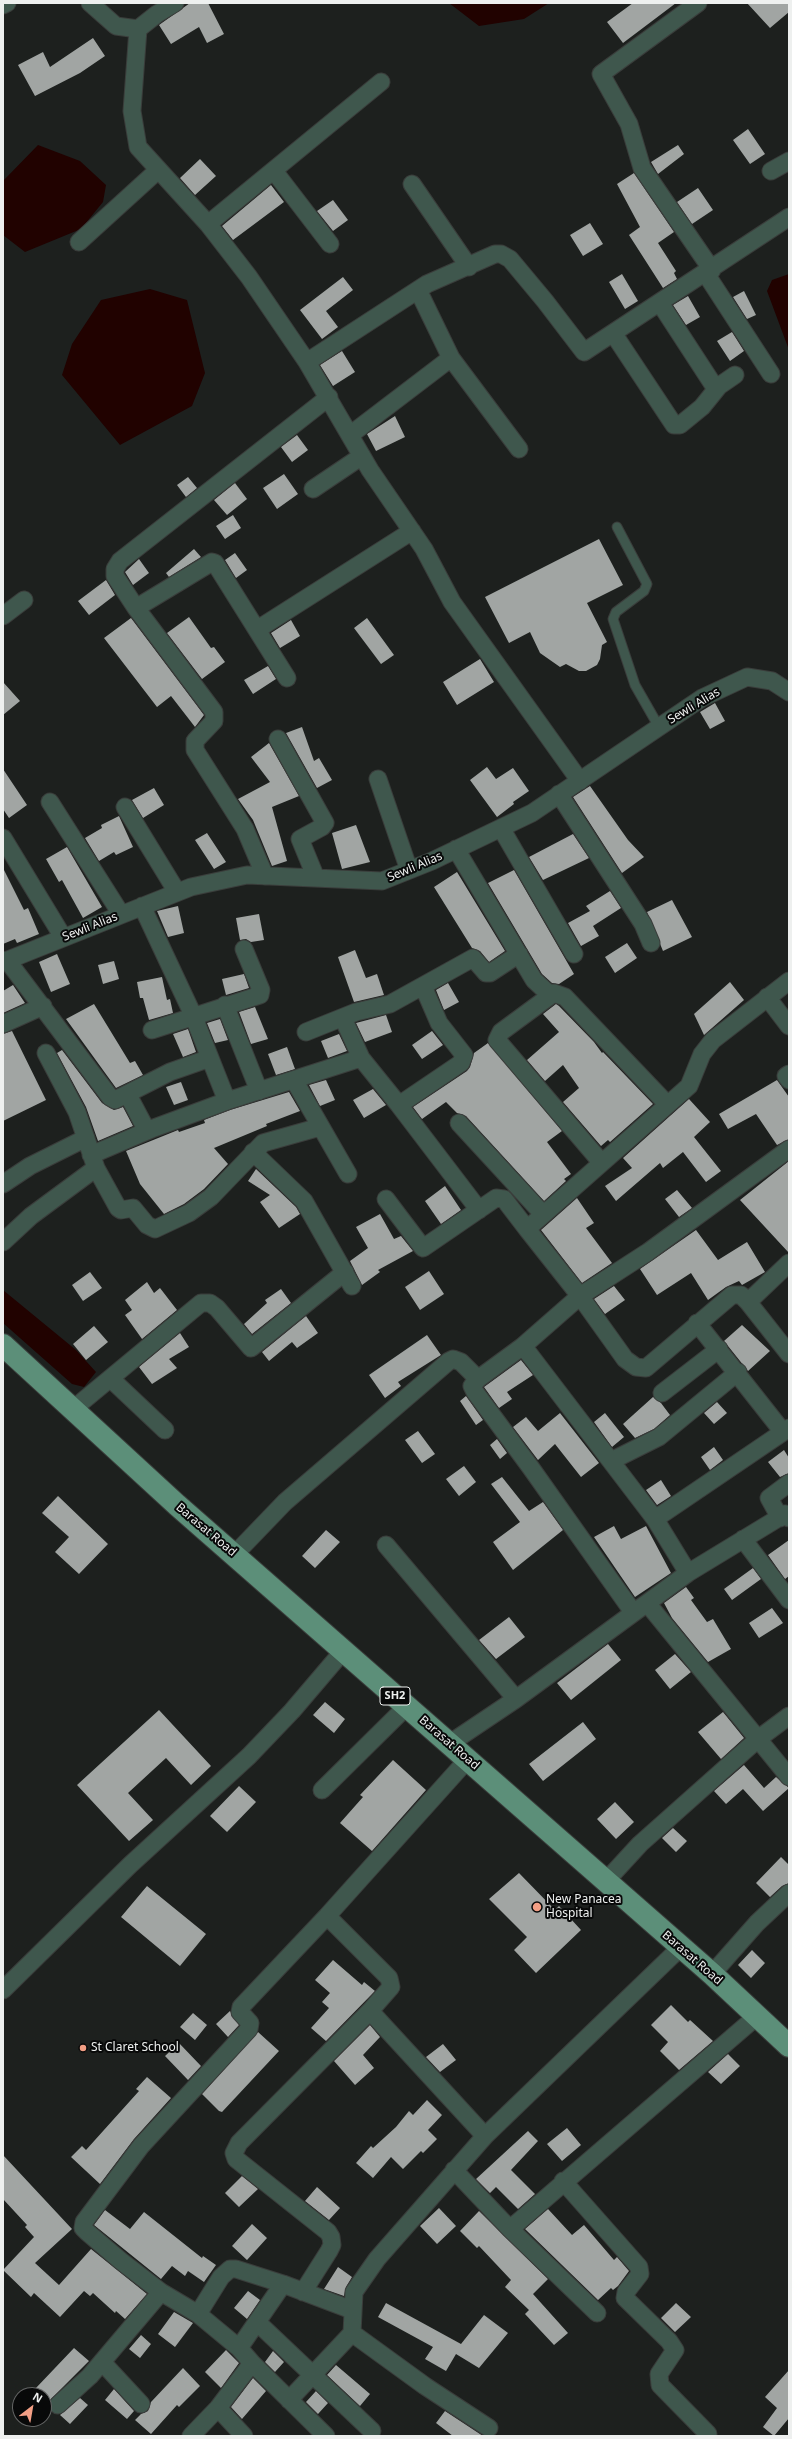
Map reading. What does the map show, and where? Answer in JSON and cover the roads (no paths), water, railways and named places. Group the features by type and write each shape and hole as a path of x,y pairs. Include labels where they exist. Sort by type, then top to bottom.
{"main road":[{"name":"Barasat Road","path":"3,1344 72,1410 449,1744 468,1758 680,1948 712,1974 756,2017 789,2046"}],"street":[{"path":"3,5 7,3"},
{"path":"90,3 116,26 138,29 157,14 175,3"},
{"path":"698,3 601,74 629,124 642,168 772,374"},
{"path":"138,29 132,111 138,147 157,170 208,224 249,277 307,362 362,456 412,531 452,602 580,781"},
{"path":"208,224 381,82"},
{"path":"771,171 789,161"},
{"path":"79,242 157,170"},
{"path":"274,171 330,244"},
{"path":"412,184 469,267"},
{"path":"307,362 427,284 469,267 495,254 505,256 545,301 584,352 709,272 789,217"},
{"path":"418,290 451,358 519,449"},
{"path":"660,303 716,389"},
{"path":"613,333 674,426 680,426 702,407 716,389 736,375"},
{"path":"350,435 451,358"},
{"path":"265,876 245,829 195,750 195,741 214,721 214,712 136,608 114,576 115,570 120,561 328,397"},
{"path":"314,489 362,456"},
{"path":"258,629 412,531"},
{"path":"136,608 212,562 217,566 258,629 287,678"},
{"path":"3,616 24,600"},
{"name":"Sewli Alias","path":"5,961 191,887 247,875 382,881 456,849 532,813 702,698 747,677 772,681 789,692"},
{"path":"278,739 325,823 322,827 300,839 316,878"},
{"path":"378,779 409,870"},
{"path":"559,794 643,924 651,943"},
{"path":"50,802 121,914"},
{"path":"125,807 177,892"},
{"path":"3,823 6,828 3,831"},
{"path":"501,828 574,954"},
{"path":"3,838 63,937"},
{"path":"456,849 534,980 548,993 565,996 667,1104"},
{"path":"142,906 193,1016 227,1101"},
{"path":"152,1030 261,993 244,949"},
{"path":"306,1032 356,1012 390,1004 473,958 486,973 490,973 519,954"},
{"path":"5,961 43,1006 110,1097 119,1100 170,1072 210,1058"},
{"path":"527,1229 542,1213 689,1086 702,1054 710,1043 789,981"},
{"path":"399,1105 461,1063 464,1055 439,1023 423,986"},
{"path":"554,993 502,1032 497,1040 601,1162"},
{"path":"767,997 789,1026"},
{"path":"3,1024 43,1006"},
{"path":"225,1006 259,1091"},
{"path":"343,1018 361,1058 479,1210"},
{"path":"46,1053 77,1112 93,1161 118,1208 122,1210 133,1208 147,1225 155,1229 189,1213 211,1197 263,1143 320,1127"},
{"path":"3,1242 93,1161 147,1131 227,1101 361,1058"},
{"path":"789,1074 786,1076 789,1080"},
{"path":"294,1080 348,1174"},
{"path":"128,1095 147,1131"},
{"path":"459,1123 542,1213"},
{"path":"3,1184 30,1166 86,1138"},
{"path":"632,1612 531,1468 474,1392 472,1386 478,1379 523,1346 580,1296 648,1252 789,1150"},
{"path":"72,1410 201,1303 210,1303 217,1308 251,1348 348,1279 304,1201 253,1152"},
{"path":"386,1199 423,1248 496,1198 501,1197 580,1296 625,1359 636,1367 646,1368 697,1323 732,1295 741,1295 748,1302 789,1354"},
{"path":"748,1302 789,1263"},
{"path":"655,1519 786,1430 697,1323"},
{"path":"523,1346 655,1519 688,1573"},
{"path":"662,1393 718,1349"},
{"path":"235,1554 285,1502 449,1361 453,1359 461,1362 478,1379"},
{"path":"611,1461 659,1437 738,1372"},
{"path":"111,1379 165,1430"},
{"path":"449,1744 516,1699 632,1612 688,1573 743,1538 784,1518 769,1498 789,1483"},
{"path":"743,1538 789,1600"},
{"path":"386,1545 516,1699"},
{"path":"647,1603 789,1777"},
{"path":"3,1990 130,1865 248,1756 292,1711 344,1650"},
{"path":"322,1790 407,1706"},
{"path":"606,1881 640,1844 758,1739 789,1716"},
{"path":"326,2436 252,2364 239,2348 198,2314 160,2292 87,2232 83,2228 84,2222 141,2146 249,2030 250,2023 240,2012 241,2007 327,1916 468,1758"},
{"path":"712,1974 765,1914 789,1893"},
{"path":"303,2292 329,2251 332,2244 331,2237 328,2232 236,2159 234,2153 239,2143 370,2011 391,1987 390,1978 327,1916"},
{"path":"289,2400 352,2332 354,2292 361,2280 454,2170 485,2136 680,1948"},
{"path":"370,2011 485,2136"},
{"path":"510,2229 563,2181 756,2017"},
{"path":"454,2170 510,2229 597,2313"},
{"path":"563,2181 639,2267 640,2274 626,2292 625,2298 669,2341 675,2350 659,2374 660,2385 708,2434"},
{"path":"198,2314 221,2277 230,2269 236,2269 283,2284 352,2310"},
{"path":"239,2348 258,2323 283,2284"},
{"path":"58,2405 84,2382 160,2292"},
{"path":"258,2323 372,2431"},
{"path":"352,2332 419,2382 489,2428"},
{"path":"102,2362 141,2404"},
{"path":"191,2436 218,2408 252,2364"},
{"path":"218,2408 244,2436"}],"lane":[{"path":"617,527 647,584 644,591 616,612 613,620 635,685 659,727"}],"place":[{"name":"New Panacea Hospital","path":"537,1907"},
{"name":"St Claret School","path":"83,2048"}]}
